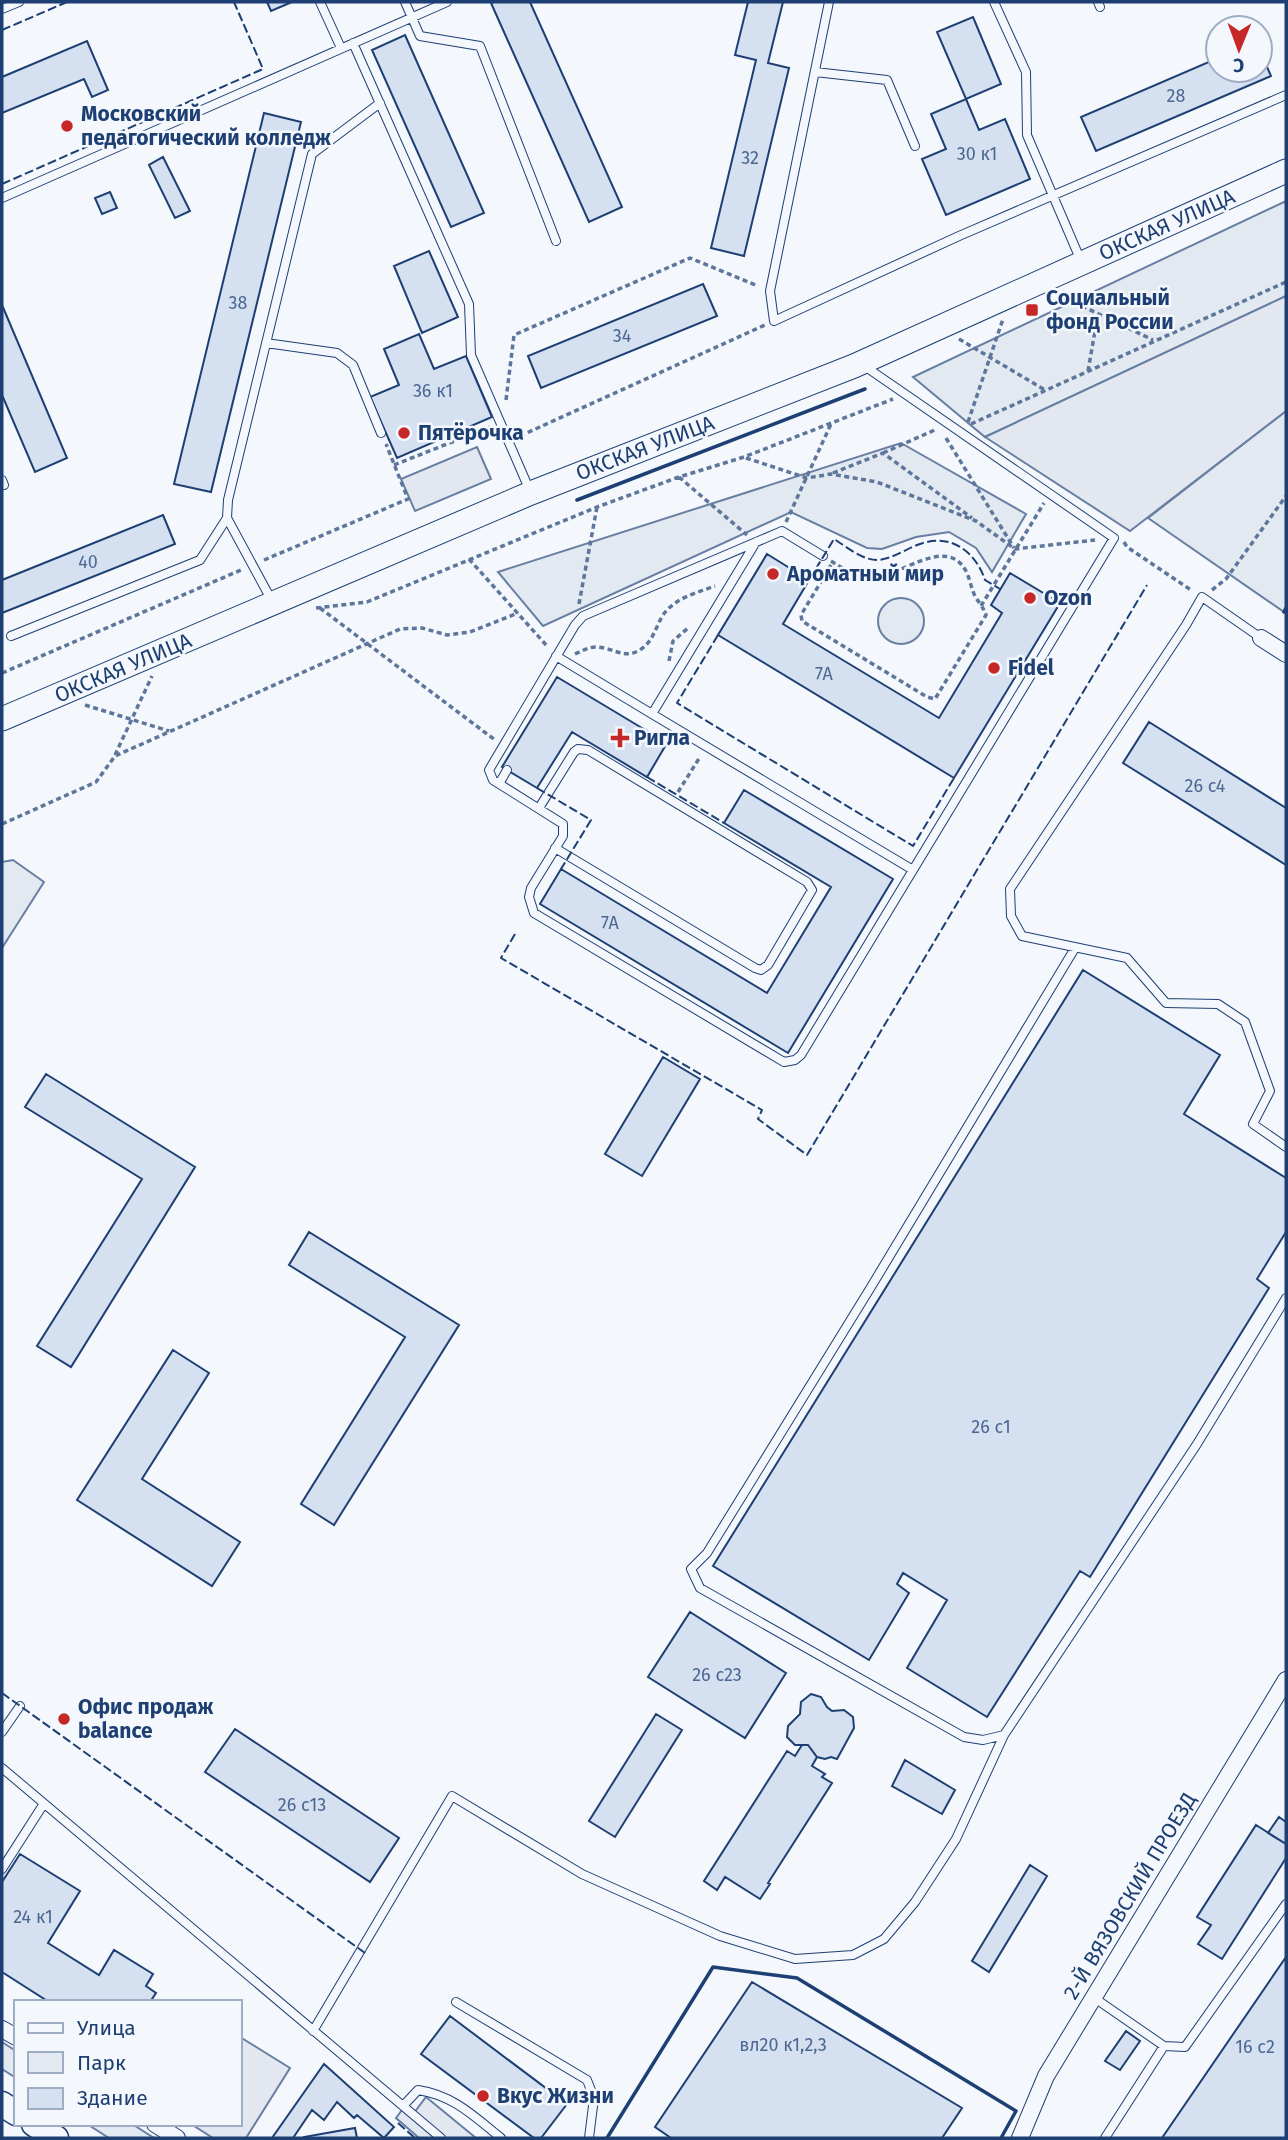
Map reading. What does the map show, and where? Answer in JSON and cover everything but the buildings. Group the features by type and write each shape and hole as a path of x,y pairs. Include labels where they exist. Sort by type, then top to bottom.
{"main road":[{"name":"ОКСКАЯ УЛИЦА","path":"2,719 531,493 861,363 1286,171"},
{"path":"37,2126 56,2138"}],"street":[{"path":"1261,638 1286,654"},
{"name":"2-Й ВЯЗОВСКИЙ ПРОЕЗД","path":"1020,2138 1046,2076 1286,1680"},
{"path":"158,2126 177,2138"}],"lane":[{"path":"2,9 19,2"},
{"path":"320,2 341,48"},
{"path":"405,2 420,36 480,47 556,241"},
{"path":"2,198 447,2"},
{"path":"829,2 770,291 774,321 1286,95"},
{"path":"994,2 1026,72 1027,135 1082,263"},
{"path":"353,43 469,304 471,355 531,493"},
{"path":"815,72 887,80 915,146"},
{"path":"11,636 200,560 227,518 228,500 312,154 380,103"},
{"path":"266,343 337,353 353,365 382,433"},
{"path":"823,556 782,531 589,612 575,625 559,658 489,770 493,780 563,824 563,836 531,888 529,897 534,913 784,1062 795,1060 801,1055 1117,537 861,363"},
{"path":"227,518 273,604"},
{"path":"652,714 756,542"},
{"path":"1261,638 1202,597 1010,889 1011,916 1022,936 1127,958 1166,1003 1218,1004 1245,1022 1270,1091 1253,1124 1286,1147"},
{"path":"559,658 912,870"},
{"path":"539,808 573,752 582,749 807,882 812,890 768,965 761,970 555,848"},
{"path":"499,784 507,770"},
{"path":"1004,1735 983,1740 964,1737 700,1588 691,1569 707,1553 1075,948"},
{"path":"313,2031 452,1796 582,1874 720,1936 795,1959 853,1955 884,1938 915,1902 956,1839 1004,1735 1197,1444 1286,1298"},
{"path":"2,1732 20,1706"},
{"path":"2,1768 441,2138"},
{"path":"2,1869 43,1805"},
{"path":"1093,1997 1164,2046 1185,2047 1286,1904"},
{"path":"456,2002 587,2080 594,2098 589,2138"},
{"path":"1105,2138 1164,2046"},
{"path":"403,2106 418,2090 439,2093 501,2138"}],"path":[{"path":"394,465 501,424 514,335 690,258 770,291"},
{"path":"1006,309 966,427 1286,282"},
{"path":"1048,289 1154,341"},
{"path":"1087,371 1098,314"},
{"path":"509,442 774,321"},
{"path":"953,336 1045,390"},
{"path":"733,579 675,603 663,616 650,641 634,653 622,654 606,648 592,647 559,658 469,559 597,506 744,457 897,397"},
{"path":"929,420 939,428 1015,550"},
{"path":"782,531 832,422"},
{"path":"477,424 479,431"},
{"path":"744,457 807,478 831,474 939,428"},
{"path":"2,673 408,499 382,433"},
{"path":"883,453 1015,550 1117,537 1127,547 1202,597 1226,579 1286,496"},
{"path":"831,474 877,482 976,521"},
{"path":"679,477 756,542"},
{"path":"981,606 1044,503"},
{"path":"575,625 597,506"},
{"path":"823,556 833,562 856,576 870,578 886,576 935,556 950,558 966,570 974,594 986,612 985,618 938,697 932,700 802,621 802,615 833,562"},
{"path":"320,608 502,746"},
{"path":"114,756 400,629 422,628 447,635 470,632 518,613"},
{"path":"2,824 96,782 114,756 154,671"},
{"path":"76,703 171,731"},
{"path":"677,795 706,746"}],"green space":[{"path":"1286,201 1286,296 985,437 913,377"},
{"path":"1286,411 1286,608 1284,612 1148,518"},
{"path":"901,443 1026,514 992,572 976,548 949,532 916,537 882,549 867,548 791,512 543,626 498,572"},
{"path":"901,598 918,604 924,621 918,638 901,644 884,638 878,621 884,604"},
{"path":"13,860 44,882 2,948 2,862"},
{"path":"2,2042 14,2050 14,2077 2,2069"},
{"path":"90,2126 135,2126 154,2138 109,2138"}],"shaded area":[{"path":"1286,296 1286,411 1130,531 985,437"},
{"path":"477,447 491,479 415,511 401,479"},
{"path":"242,2038 290,2068 246,2138 213,2138 194,2126 242,2126"},
{"path":"426,2097 476,2138 445,2138 414,2113"},
{"path":"402,2110 435,2138 419,2138 396,2118"}],"fence":[{"path":"2,30 67,2"},
{"path":"2,184 263,69 234,2"},
{"path":"809,580 834,539 860,555 877,560 923,543 944,541 962,548 976,562 985,580 1000,589"},
{"path":"515,934 501,958 762,1110 758,1119 807,1155 1147,585"},
{"path":"718,635 677,703 913,846 954,778"},
{"path":"647,777 724,823"},
{"path":"537,788 591,820 561,869"},
{"path":"2,1693 365,1953"},
{"path":"398,2123 415,2138"}],"wall":[{"path":"577,500 865,389"},
{"path":"1284,612 1286,608"},
{"path":"607,2138 713,1967 797,1978 1016,2111 1001,2138"}],"place":[{"name":"Московский педагогический колледж","path":"67,126"},
{"name":"Социальный фонд России","path":"1032,310"},
{"name":"Пятёрочка","path":"404,433"},
{"name":"Ароматный мир","path":"773,574"},
{"name":"Ozon","path":"1030,598"},
{"name":"Fidel","path":"994,668"},
{"name":"Ригла","path":"620,738"},
{"name":"Офис продаж balance","path":"64,1719"},
{"name":"Вкус Жизни","path":"483,2096"}]}
